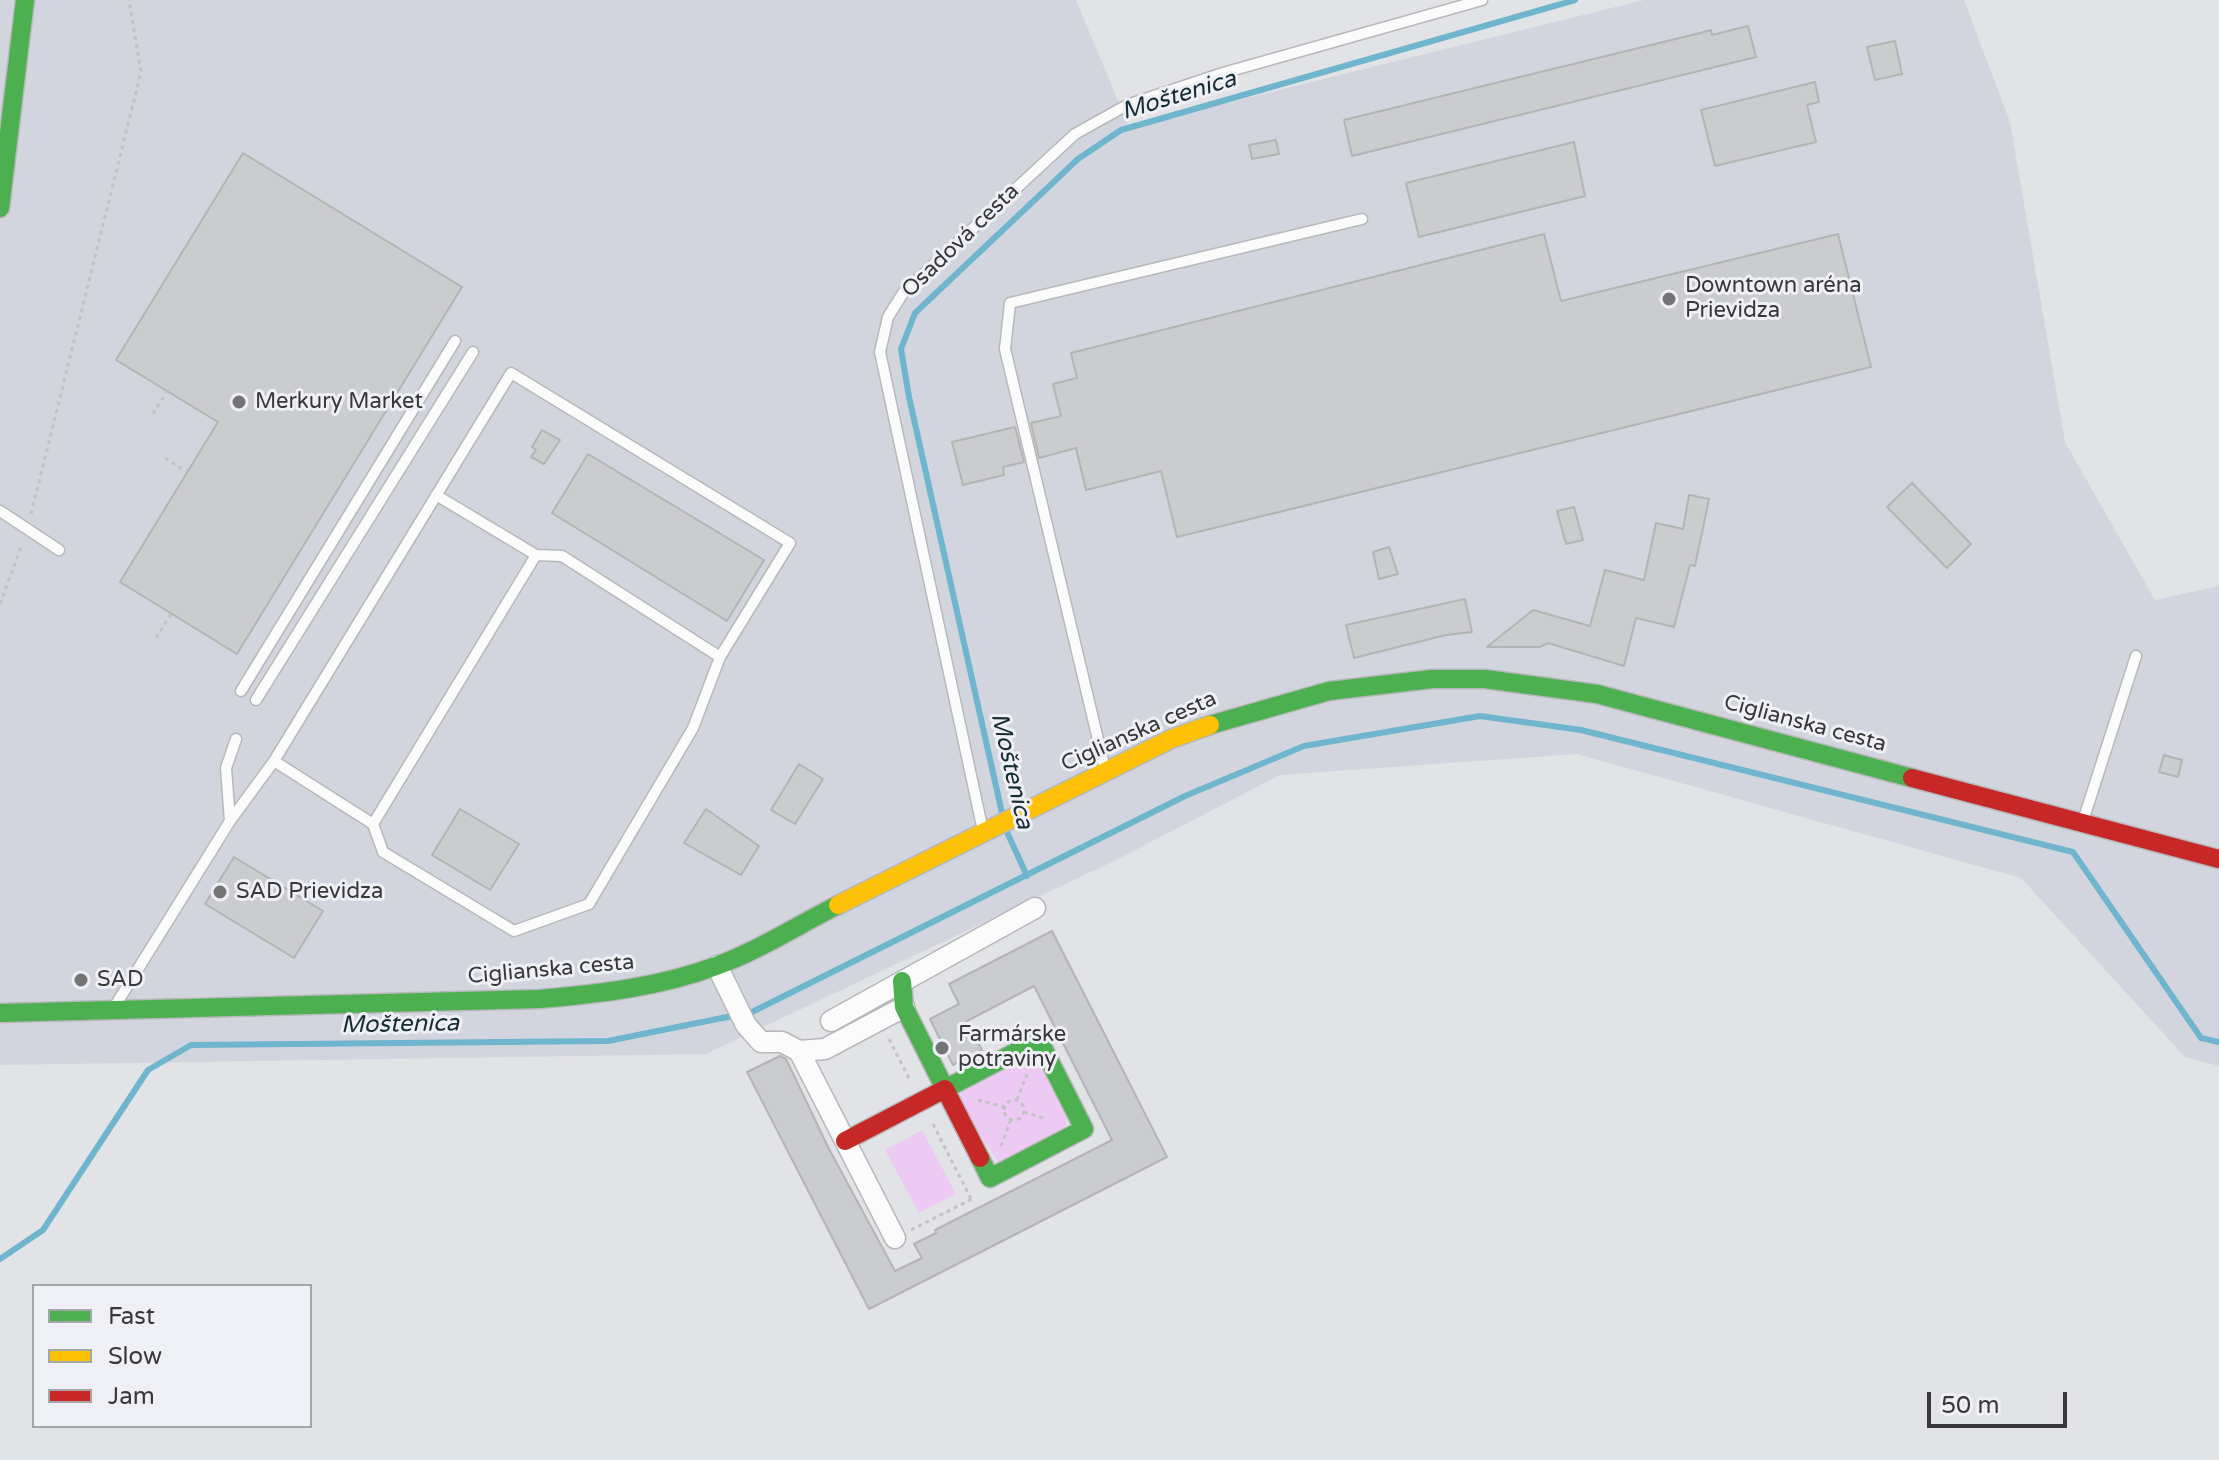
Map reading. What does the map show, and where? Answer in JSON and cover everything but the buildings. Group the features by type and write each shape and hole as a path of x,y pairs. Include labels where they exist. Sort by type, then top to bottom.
{"street":[{"path":"0,208 10,148 25,0"},
{"name":"Ciglianska cesta","path":"0,1013 539,999 620,992 717,966 1171,739 1231,716 1303,696 1413,678 1498,677 1597,694 2219,859"},
{"path":"831,1021 1035,908"},
{"path":"717,966 741,1016 761,1042 782,1042 799,1051 825,1049 904,1007"},
{"path":"845,1141 945,1089 1039,1040 1084,1129 990,1178 945,1089 904,1007 902,981"},
{"path":"799,1051 895,1238"}],"lane":[{"name":"Osadová cesta","path":"998,825 880,352 888,317 903,293 1075,134 1127,105 1223,73 1482,0"},
{"path":"1106,771 1005,349 1010,303 1362,219"},
{"path":"241,691 455,341"},
{"path":"256,700 473,352"},
{"path":"112,1011 230,821 274,761 511,373 790,543 720,657 693,728 589,904 514,931 383,852 373,824 274,761"},
{"path":"436,495 536,555 562,556 720,657"},
{"path":"0,511 59,550"},
{"path":"373,824 536,555"},
{"path":"2083,823 2136,656"},
{"path":"230,821 226,768 236,739"}],"path":[{"path":"0,604 27,529 141,72 129,0"},
{"path":"153,414 167,391"},
{"path":"165,458 187,472"},
{"path":"156,638 171,614"},
{"path":"1000,1148 1011,1119 1005,1107 1017,1100 1024,1112 1017,1120 1011,1119"},
{"path":"895,1238 992,1188 990,1178"}],"shaded area":[{"path":"0,0 1076,0 1129,127 1644,0 1964,0 2010,122 2065,442 2155,600 2219,586 2219,1066 2185,1057 2021,878 1577,754 1280,775 1116,860 706,1054 0,1065"},
{"path":"1025,1057 1038,1061 1067,1120 1064,1130 999,1164 959,1101 963,1088"},
{"path":"922,1130 956,1194 919,1213 885,1150"}],"waterway":[{"name":"Moštenica","path":"1002,813 909,397 901,349 915,313 1078,159 1121,130 1575,0"},
{"path":"0,1259 43,1230 148,1070 191,1045 608,1041 752,1012 1185,796 1304,746 1480,716 1581,730 2073,852 2201,1038 2219,1042"},
{"name":"Moštenica","path":"1007,832 1027,876"}],"traffic: fast":[{"path":"0,208 25,0"},
{"path":"1210,725 1329,691 1432,679 1485,679 1597,694 1912,778"},
{"path":"0,1013 539,999 606,992 673,979 716,966 838,905"},
{"path":"902,981 904,1007 945,1089 1039,1040 1084,1129 990,1178 980,1158"}],"traffic: slow":[{"path":"838,905 1171,739 1210,725"}],"traffic: jam":[{"path":"1912,778 2219,859"},
{"path":"845,1141 945,1089 980,1158"}],"place":[{"name":"Downtown aréna Prievidza","path":"1669,299"},
{"name":"Merkury Market","path":"239,402"},
{"name":"SAD Prievidza","path":"220,892"},
{"name":"SAD","path":"81,980"},
{"name":"Farmárske potraviny","path":"942,1048"}]}
